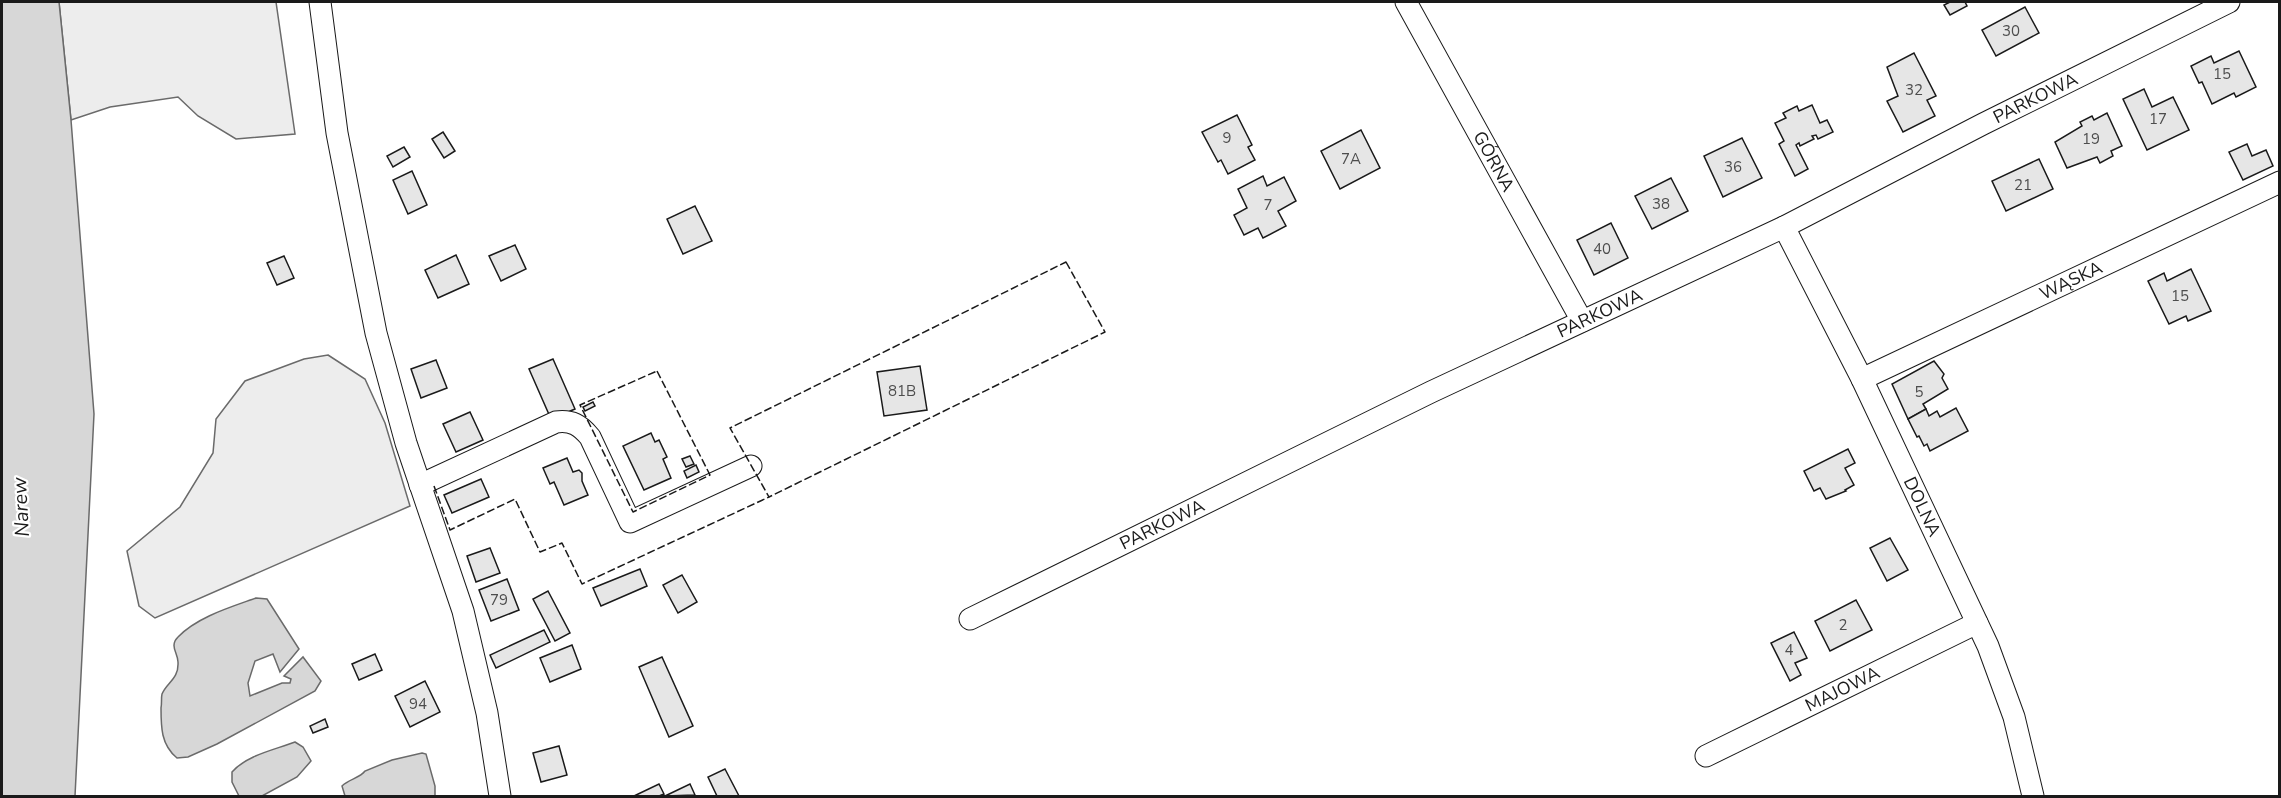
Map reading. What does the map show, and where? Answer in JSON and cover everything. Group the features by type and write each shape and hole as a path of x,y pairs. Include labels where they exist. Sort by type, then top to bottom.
{"street":[{"path":"321,2 337,133 376,333 406,443 463,611 487,713 500,796"},
{"name":"GÓRNA","path":"1406,2 1582,321"},
{"name":"PARKOWA","path":"970,619 1431,392 1784,227 2216,4"},
{"name":"WĄSKA","path":"1862,379 2280,182"},
{"name":"DOLNA","path":"1784,227 1862,379 1988,646 2013,717 2033,796"},
{"path":"420,484 556,422 569,421 581,426 590,437 630,522 751,466"},
{"name":"MAJOWA","path":"1706,756 1977,623"}],"shaded area":[{"path":"59,2 276,2 295,134 236,139 198,116 178,97 110,107 71,120"},
{"path":"328,355 365,379 385,423 410,506 155,618 139,606 127,551 180,507 213,453 216,419 245,381 304,359"}],"water":[{"name":"Narew","path":"2,2 59,2 71,120 94,414 75,796 2,796"},
{"path":"256,598 267,599 299,649 280,672 273,654 255,661 248,683 250,696 282,683 290,683 291,679 284,676 303,657 321,681 315,691 217,744 188,757 177,758 165,741 161,715 162,694 178,668 175,640 204,618"},
{"path":"295,742 303,747 311,761 297,777 262,796 239,796 232,782 232,772 238,766 253,757"},
{"path":"426,754 435,786 435,796 345,796 342,786 365,771 392,760"}],"building":[{"path":"1950,2 1965,2 1967,6 1950,15 1944,5"},
{"path":"2025,7 2039,33 1996,56 1982,30"},
{"path":"2239,51 2256,87 2236,97 2234,93 2212,104 2202,82 2199,83 2191,66 2211,56 2214,63"},
{"path":"1914,53 1936,96 1927,100 1935,116 1903,132 1887,101 1898,96 1887,67"},
{"path":"2144,89 2152,107 2173,97 2189,130 2147,150 2123,99"},
{"path":"1812,105 1820,123 1827,120 1833,132 1818,139 1816,135 1812,136 1814,139 1800,146 1799,143 1796,145 1808,169 1795,176 1779,144 1784,141 1775,123 1786,118 1783,113 1797,106 1799,111"},
{"path":"2107,113 2122,146 2111,151 2113,156 2100,163 2097,157 2067,168 2055,142 2082,126 2080,122 2092,116 2094,120"},
{"path":"1237,115 1252,145 1248,147 1255,160 1228,174 1221,160 1218,162 1202,132"},
{"path":"1361,130 1380,168 1340,189 1321,151"},
{"path":"443,132 455,151 444,158 432,139"},
{"path":"1742,138 1762,178 1723,197 1704,156"},
{"path":"2247,144 2252,156 2266,150 2273,166 2243,180 2229,152"},
{"path":"404,147 410,157 393,167 387,156"},
{"path":"2039,159 2053,189 2006,211 1992,181"},
{"path":"412,171 427,205 408,214 393,180"},
{"path":"1263,176 1267,186 1284,177 1296,201 1278,211 1286,226 1263,238 1258,228 1244,235 1234,215 1247,208 1238,189"},
{"path":"1671,178 1688,211 1652,229 1635,196"},
{"path":"695,206 712,241 683,254 667,219"},
{"path":"1611,223 1628,258 1594,275 1577,240"},
{"path":"515,245 526,269 501,281 489,256"},
{"path":"456,255 469,284 438,298 425,270"},
{"path":"284,256 294,278 277,285 267,263"},
{"path":"2191,269 2211,311 2188,321 2186,316 2169,324 2148,281 2164,273 2167,281"},
{"path":"553,359 575,409 551,419 529,369"},
{"path":"436,360 447,388 421,398 411,369"},
{"path":"1934,361 1944,374 1942,378 1948,389 1923,404 1926,409 1908,419 1892,384"},
{"path":"920,366 927,410 884,416 877,372"},
{"path":"593,402 595,406 585,411 583,407"},
{"path":"1956,408 1968,431 1930,451 1927,444 1924,446 1919,436 1917,437 1908,419 1926,409 1929,416 1937,411 1940,417"},
{"path":"470,412 483,440 456,452 443,424"},
{"path":"651,433 655,442 659,440 667,457 663,459 671,478 644,490 623,446"},
{"path":"1848,449 1855,463 1845,468 1854,485 1826,499 1820,488 1814,491 1804,471"},
{"path":"690,456 694,464 686,467 682,459"},
{"path":"567,458 573,472 579,470 582,473 582,481 588,495 564,505 554,482 550,484 543,468"},
{"path":"696,465 699,472 687,478 684,471"},
{"path":"481,479 489,497 452,513 444,495"},
{"path":"1890,538 1908,570 1887,581 1870,548"},
{"path":"490,548 500,573 476,582 467,556"},
{"path":"640,569 647,586 601,606 593,588"},
{"path":"682,575 697,602 678,613 663,585"},
{"path":"507,579 519,610 491,621 479,590"},
{"path":"548,591 570,633 555,641 533,599"},
{"path":"1856,600 1872,630 1830,651 1815,621"},
{"path":"544,630 550,642 496,668 490,655"},
{"path":"1794,632 1807,658 1795,663 1801,675 1790,681 1771,643"},
{"path":"572,645 581,669 550,682 540,658"},
{"path":"375,654 382,670 359,680 352,664"},
{"path":"662,657 693,726 669,737 639,667"},
{"path":"425,681 440,712 410,727 395,696"},
{"path":"325,719 328,727 313,733 310,726"},
{"path":"559,746 567,775 541,782 533,753"},
{"path":"725,769 739,796 717,796 708,777"},
{"path":"659,784 664,794 634,796"},
{"path":"690,784 695,795 665,796"}],"fence":[{"path":"1066,262 1105,332 769,497 730,428 1066,262"},
{"path":"657,371 710,475 633,512 580,405 657,371"},
{"path":"434,486 450,530 515,499 540,552 562,543 582,584 769,497"}]}
